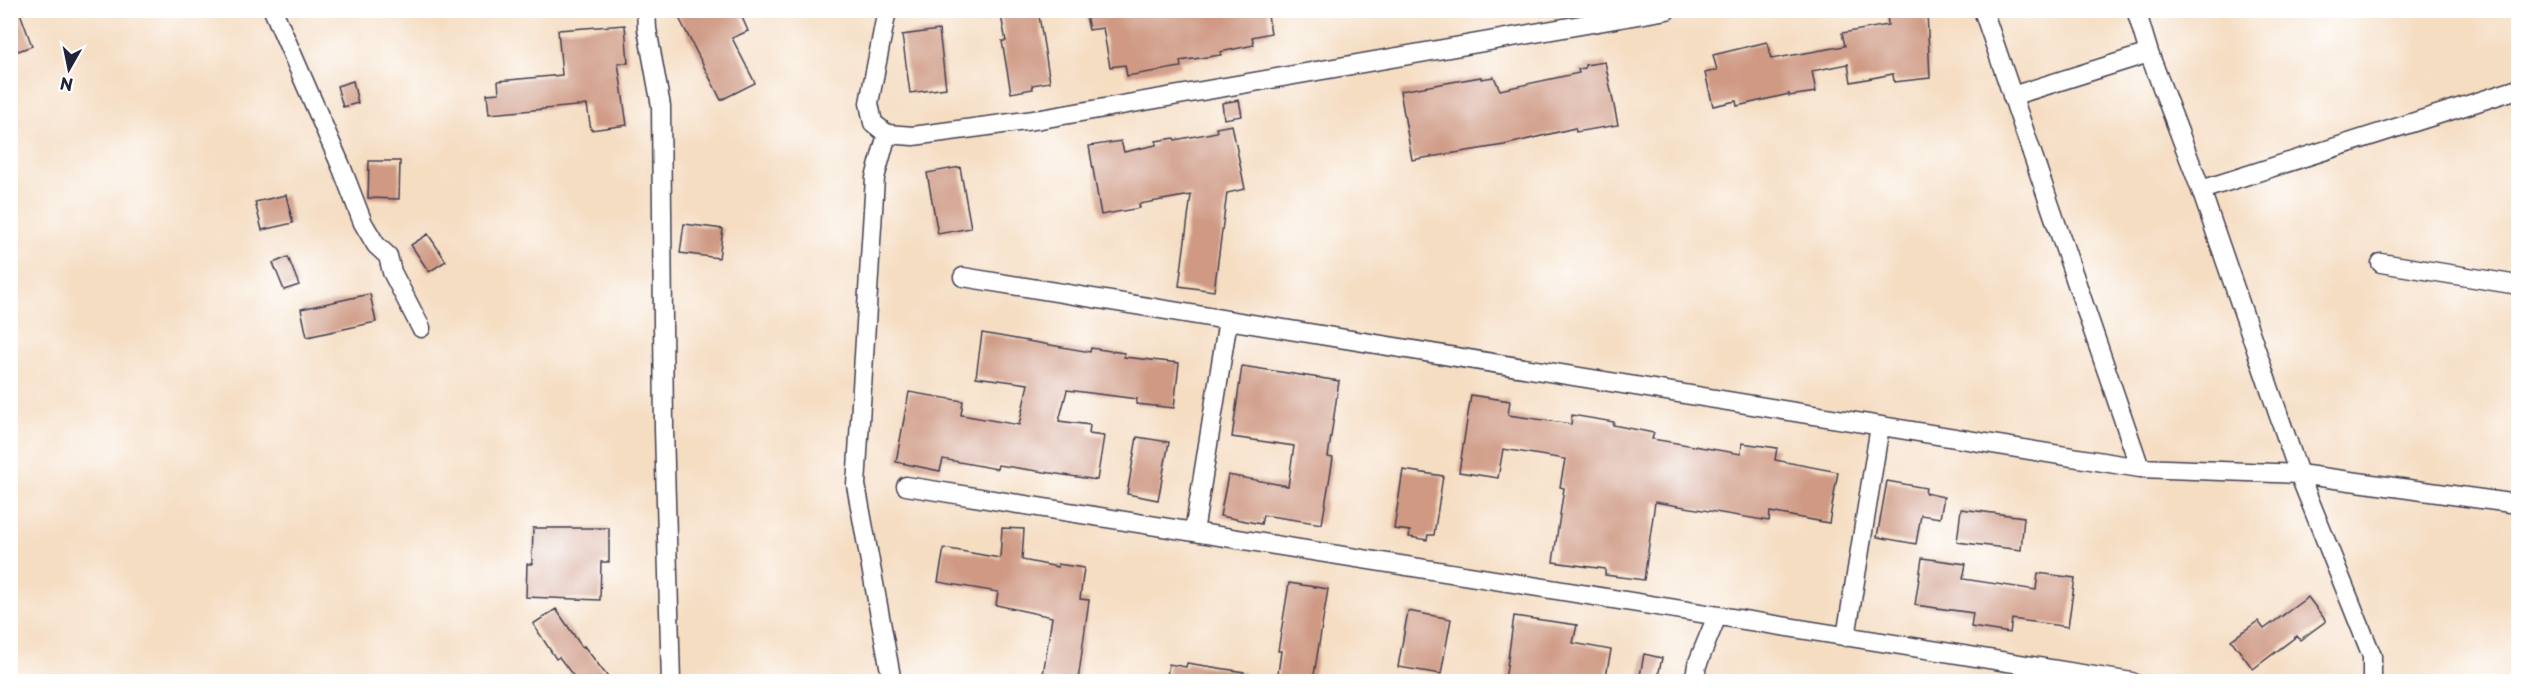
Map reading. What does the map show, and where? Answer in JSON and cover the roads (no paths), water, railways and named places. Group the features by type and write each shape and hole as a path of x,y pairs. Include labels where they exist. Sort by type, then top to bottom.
{"street":[{"path":"273,10 341,166 363,224 376,245 388,256 392,272 421,328"},
{"path":"646,10 647,29 661,106 664,429 671,681"},
{"path":"887,10 869,103 873,123 887,134 913,136 1041,119 1667,10"},
{"path":"1983,10 2140,468"},
{"path":"2136,10 2149,53 2201,190 2299,474 2372,656 2372,681"},
{"path":"2012,96 2149,53"},
{"path":"2201,190 2518,89"},
{"path":"887,134 875,178 856,485 891,681"},
{"path":"2381,263 2518,285"},
{"path":"963,277 2140,468 2299,474 2518,504"},
{"path":"1194,532 1228,320"},
{"path":"1846,637 1880,426"},
{"path":"906,486 2132,681"},
{"path":"1694,681 1697,665 1717,616"}]}
